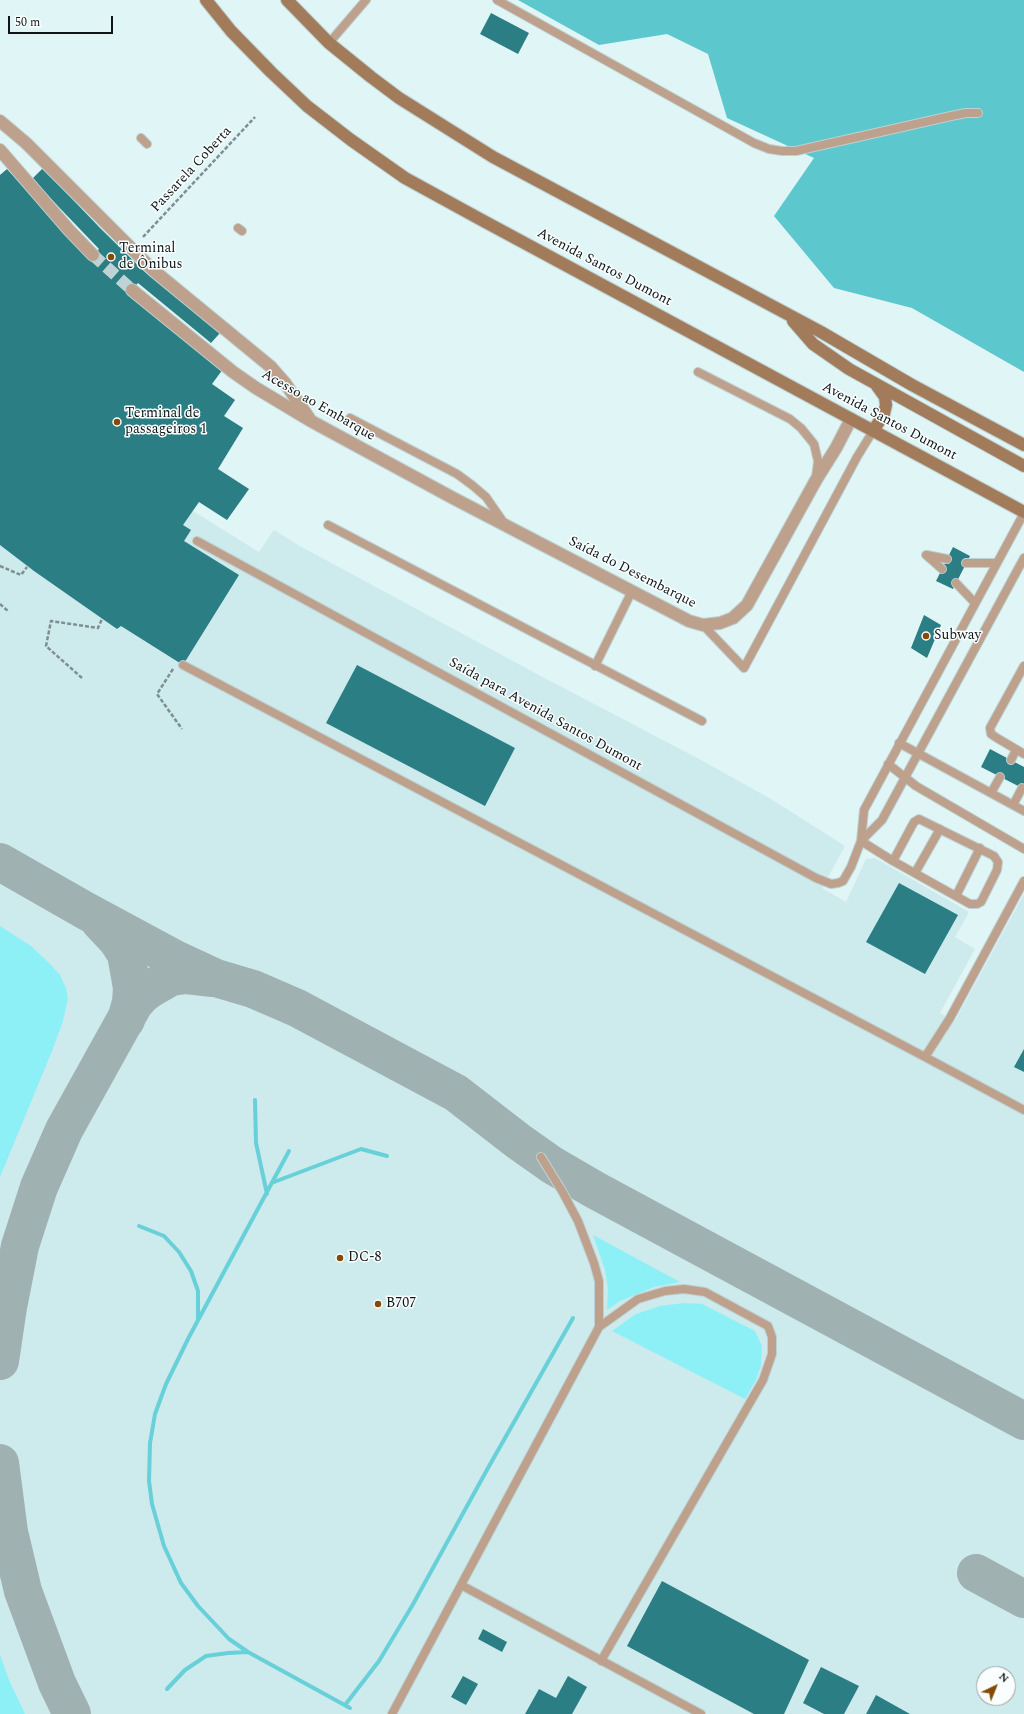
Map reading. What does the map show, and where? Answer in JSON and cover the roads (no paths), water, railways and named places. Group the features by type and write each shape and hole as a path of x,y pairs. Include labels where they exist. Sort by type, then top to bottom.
{"main road":[{"name":"Avenida Santos Dumont","path":"206,0 232,31 271,72 307,106 351,140 405,178 1024,512"},
{"path":"287,0 329,43 399,98 493,157 789,316 1024,445"},
{"path":"789,316 813,344 849,369 1024,466"},
{"path":"874,430 884,414 886,405 885,397 875,384"}],"street":[{"path":"0,121 26,143 153,270 271,367 285,383 311,421"},
{"path":"0,150 69,230 93,255"},
{"name":"Acesso ao Embarque","path":"132,290 233,372 256,388 311,421 505,524"},
{"name":"Saída do Desembarque","path":"505,524 689,621 703,625 720,623 733,618 747,605 816,480 836,448 851,418"}],"lane":[{"path":"329,43 366,0"},
{"path":"497,0 754,143 769,149 796,151 951,116 966,113 978,113"},
{"path":"698,372 790,419 801,428 814,444 818,461 816,480"},
{"name":"Saída do Desembarque","path":"350,418 457,474 486,498 505,524"},
{"path":"703,625 744,668 857,457 874,430"},
{"path":"861,841 864,810 1024,512"},
{"path":"328,525 702,721"},
{"name":"Saída para Avenida Santos Dumont","path":"197,541 816,878 831,884 838,883 843,880 861,841"},
{"path":"942,569 926,555 947,559"},
{"path":"861,841 882,820 1024,558"},
{"path":"966,562 997,563"},
{"path":"956,583 975,603"},
{"path":"595,666 632,591"},
{"path":"183,665 925,1056 1024,1110"},
{"path":"1024,666 990,728 991,734 1024,754"},
{"path":"900,743 1024,811"},
{"path":"1011,760 1016,750"},
{"path":"888,764 905,779 1024,849"},
{"path":"991,793 1000,777"},
{"path":"1013,805 1022,788"},
{"path":"861,841 893,861 970,904 977,904 981,902 997,870 998,862 994,856 980,848 919,820 914,822 893,861"},
{"path":"915,873 940,829"},
{"path":"956,896 980,848"},
{"path":"925,1056 950,1018 1024,881"},
{"path":"541,1157 562,1190 578,1221 594,1263 599,1281 599,1327"},
{"path":"392,1714 599,1327 638,1299 665,1291 684,1289 705,1292 768,1326 772,1337 772,1354 763,1380 601,1661"},
{"path":"461,1585 701,1714"}],"waterway":[{"path":"255,1100 256,1143 267,1194"},
{"path":"274,1182 361,1149 387,1156"},
{"path":"289,1151 189,1337 166,1384 155,1414 150,1443 149,1481 152,1504 164,1546 181,1583 198,1606 229,1639 248,1652 350,1708"},
{"path":"139,1226 164,1236 179,1252 191,1271 198,1291 198,1320"},
{"path":"345,1705 379,1661 412,1606 573,1318"},
{"path":"167,1689 185,1670 206,1656 248,1652"}],"tunnel":[{"path":"93,255 132,290"}],"place":[{"name":"Terminal de Ônibus","path":"111,257"},
{"name":"Terminal de passageiros 1","path":"117,422"},
{"name":"Subway","path":"926,636"},
{"name":"DC-8","path":"340,1258"},
{"name":"B707","path":"378,1304"}]}
